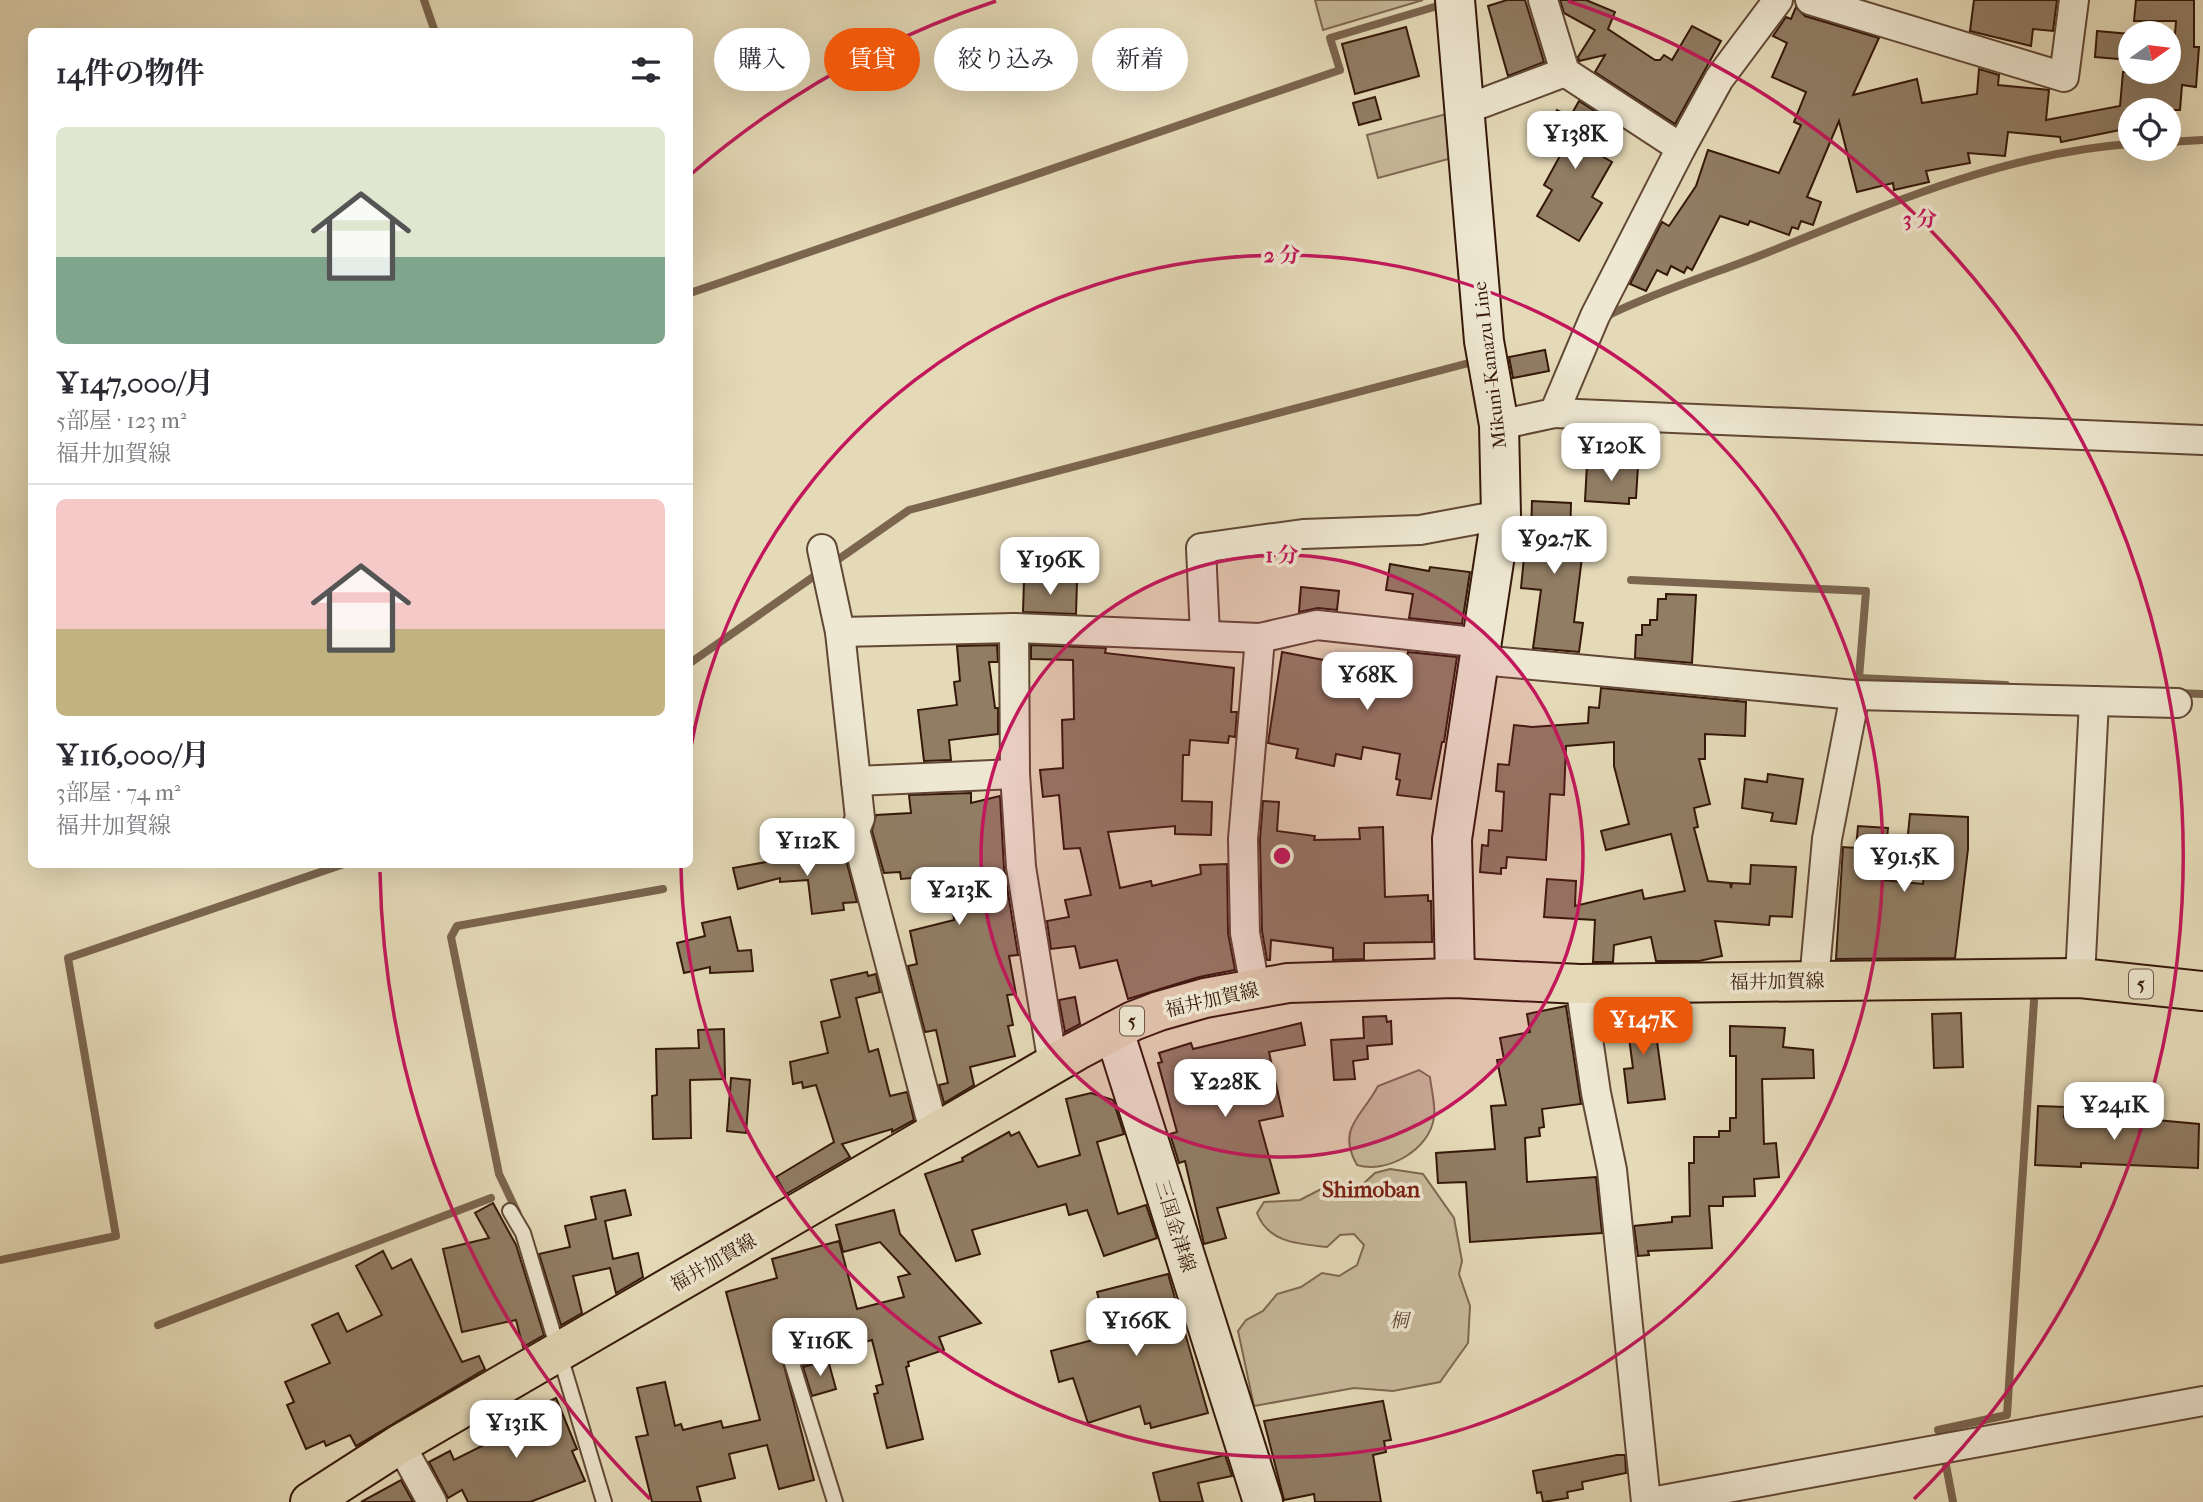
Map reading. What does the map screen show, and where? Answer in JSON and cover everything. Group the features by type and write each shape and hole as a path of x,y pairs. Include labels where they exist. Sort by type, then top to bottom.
{"main road":[{"name":"Mikuni-Kanazu Line","path":"1455,0 1484,341 1499,425 1501,515 1452,839 1455,978"},
{"name":"福井加賀線","path":"310,1502 400,1444 1053,1065 1114,1031 1159,1011 1255,987 1455,978 1580,984 2080,978 2203,991"},
{"name":"三国金津線","path":"1114,1031 1263,1502"}],"street":[{"path":"1543,0 1565,72 1681,148"},
{"path":"1554,413 1595,316 1681,148 1719,79 1778,0"},
{"path":"1810,0 2064,77 2074,0"},
{"path":"1464,110 1565,72"},
{"path":"1499,425 1554,413 2203,440"},
{"path":"1205,635 1201,548 1303,534 1420,530 1501,515"},
{"path":"822,549 840,632 860,818 855,830 935,1135"},
{"path":"840,632 1014,628 1260,638 1317,625 1482,651 1854,695 2177,703"},
{"path":"1014,628 1015,774 1021,867 1053,1065"},
{"path":"1255,987 1245,933 1243,839 1260,638"},
{"path":"1814,981 1827,839 1854,695"},
{"path":"2080,978 2094,701"},
{"path":"856,781 1015,774"},
{"path":"1580,984 1596,1093 1612,1170 1646,1502"},
{"path":"1651,1502 2203,1401"},
{"path":"400,1444 432,1502"}],"lane":[{"path":"510,1211 523,1233 604,1502"},
{"path":"832,1349 791,1360 835,1502"}],"green space":[{"path":"1315,0 1423,0 1323,30"},
{"path":"1454,112 1452,158 1378,178 1367,135"},
{"path":"1419,1070 1430,1077 1434,1107 1431,1129 1424,1140 1405,1157 1393,1162 1369,1167 1357,1165 1349,1141 1350,1132 1359,1115 1378,1086"},
{"name":"桐","path":"1390,1169 1423,1174 1454,1218 1462,1261 1459,1274 1470,1306 1468,1343 1440,1382 1393,1391 1354,1388 1254,1406 1238,1331 1246,1320 1263,1311 1277,1294 1301,1287 1322,1273 1339,1276 1357,1265 1364,1245 1354,1234 1340,1235 1327,1247 1286,1240 1269,1231 1257,1213 1264,1202 1300,1200 1327,1186 1362,1185 1375,1173"}],"building":[{"path":"1507,0 1525,0 1544,62 1508,76 1488,6"},
{"path":"1560,0 1586,0 1615,12 1608,29 1655,60 1660,60 1664,55 1672,60 1692,26 1721,41 1675,124 1595,72 1605,55 1579,61 1578,57 1595,30 1564,13"},
{"path":"1974,0 2057,0 2053,31 2033,29 2031,46 1970,31"},
{"path":"2136,0 2194,0 2194,47 2199,47 2196,87 2182,85 2181,98 2121,98 2122,84 2181,84 2181,21 2134,21"},
{"path":"1796,7 1805,16 1879,38 1853,95 1917,79 1922,103 1977,94 1979,69 1999,75 1998,85 2049,90 2046,120 2118,106 2118,130 2061,142 2060,137 2008,132 2005,156 1968,153 1970,163 1926,171 1929,182 1894,190 1893,183 1857,192 1839,121 1807,197 1821,202 1813,225 1801,221 1798,229 1792,227 1789,235 1750,221 1748,225 1720,216 1692,270 1687,267 1684,273 1671,266 1667,275 1657,270 1646,291 1630,284 1662,222 1669,226 1696,186 1708,150 1779,173 1801,125 1794,122 1806,92 1772,77 1787,43 1773,36 1786,17 1791,19"},
{"path":"1406,27 1419,76 1355,94 1342,44"},
{"path":"2097,31 2118,33 2118,59 2095,57"},
{"path":"1375,97 1381,119 1359,125 1353,103"},
{"path":"1579,101 1610,121 1593,151 1612,162 1592,197 1602,203 1579,241 1537,216 1552,190 1544,185 1566,145 1544,133 1557,110 1570,117"},
{"path":"1545,350 1549,371 1513,378 1509,357"},
{"path":"1587,464 1638,466 1636,498 1629,498 1629,504 1585,501"},
{"path":"1532,501 1571,503 1570,541 1578,542 1577,548 1583,549 1574,622 1583,623 1579,652 1533,648 1541,590 1521,588 1526,536 1531,537"},
{"path":"1390,564 1429,571 1430,567 1470,572 1462,624 1409,618 1413,594 1386,590"},
{"path":"1024,580 1077,582 1076,614 1023,612"},
{"path":"1301,587 1339,591 1337,610 1318,608 1299,612"},
{"path":"1666,594 1696,595 1692,663 1635,658 1636,635 1642,635 1642,625 1650,625 1650,620 1657,620 1658,599 1666,599"},
{"path":"997,645 998,662 989,662 995,708 998,708 998,734 949,740 951,760 924,761 918,710 957,705 954,682 960,681 957,646"},
{"path":"1031,645 1106,648 1105,653 1234,668 1231,712 1237,712 1235,737 1229,736 1228,743 1190,740 1189,755 1183,755 1182,801 1212,802 1211,835 1175,834 1175,826 1108,832 1120,888 1151,881 1152,886 1201,874 1200,865 1227,864 1228,933 1235,970 1199,977 1128,999 1117,960 1080,968 1075,946 1051,949 1047,921 1069,917 1065,900 1091,895 1080,848 1064,849 1059,795 1043,797 1040,770 1063,768 1062,720 1074,719 1073,660 1031,659"},
{"path":"1282,652 1355,666 1357,658 1405,668 1408,652 1457,657 1444,742 1431,799 1397,795 1400,780 1396,779 1400,754 1363,747 1361,759 1336,754 1334,766 1296,758 1298,749 1268,743"},
{"path":"1601,688 1746,702 1745,736 1705,734 1705,759 1699,759 1710,804 1694,808 1698,827 1694,828 1708,881 1730,883 1731,888 1732,883 1750,884 1751,865 1796,867 1792,917 1770,916 1769,925 1715,921 1722,956 1699,961 1656,961 1651,937 1614,945 1613,962 1593,962 1595,920 1544,917 1547,879 1576,881 1575,906 1642,890 1644,899 1685,891 1671,834 1606,850 1601,831 1629,824 1614,766 1614,742 1566,746 1564,795 1550,794 1546,860 1507,857 1506,868 1501,868 1501,874 1480,872 1482,845 1488,846 1489,830 1502,831 1504,792 1496,791 1498,764 1509,765 1514,725 1532,727 1588,723 1589,707 1599,708"},
{"path":"1768,774 1803,779 1796,824 1771,821 1773,813 1742,808 1745,779 1767,782"},
{"path":"971,793 971,803 1000,796 1004,868 1018,955 1009,956 1016,994 1007,995 1013,1025 1008,1026 1015,1056 970,1067 974,1085 944,1103 939,1085 948,1083 936,1030 925,1032 908,966 917,964 910,931 954,920 949,875 901,879 900,872 884,873 872,831 876,815 911,813 909,795"},
{"path":"1263,801 1279,802 1277,831 1315,836 1314,840 1360,839 1359,828 1383,827 1385,897 1428,895 1428,901 1431,901 1432,942 1364,943 1364,959 1333,960 1333,948 1271,940 1270,960 1267,960 1262,931 1260,840"},
{"path":"1910,814 1968,817 1968,849 1955,958 1836,959 1843,847 1856,848 1858,826 1888,828 1883,880 1923,884 1926,846 1907,844"},
{"path":"843,848 857,902 843,903 844,910 812,914 808,880 780,882 780,878 738,889 733,868"},
{"path":"730,917 738,951 751,950 753,971 710,973 710,967 684,973 677,943 705,936 702,923"},
{"path":"867,972 868,976 876,974 880,992 856,998 869,1052 878,1049 890,1096 907,1092 914,1120 892,1132 892,1129 842,1144 850,1157 786,1194 776,1177 834,1142 816,1085 803,1088 802,1082 793,1084 790,1062 828,1053 821,1022 840,1017 831,980"},
{"path":"1075,997 1080,1024 1065,1032 1059,1000"},
{"path":"1652,1005 1665,1099 1628,1103 1624,1069 1633,1068 1625,1007"},
{"path":"1566,1006 1581,1104 1542,1109 1544,1127 1539,1128 1540,1136 1525,1138 1527,1182 1596,1177 1602,1233 1470,1242 1466,1182 1438,1183 1436,1153 1495,1149 1491,1106 1506,1105 1497,1060 1504,1059 1500,1038 1530,1032 1527,1014"},
{"path":"1961,1013 1963,1067 1934,1068 1932,1014"},
{"path":"1386,1016 1387,1022 1391,1021 1392,1044 1367,1046 1368,1059 1353,1061 1355,1079 1334,1080 1331,1040 1364,1038 1363,1017"},
{"path":"1301,1023 1305,1045 1269,1052 1283,1116 1259,1121 1279,1193 1217,1208 1226,1238 1204,1244 1185,1161 1179,1163 1170,1134 1177,1132 1158,1063 1162,1062 1159,1053 1191,1043 1193,1049"},
{"path":"1730,1026 1785,1028 1783,1047 1813,1050 1814,1078 1762,1079 1764,1144 1776,1143 1779,1177 1754,1179 1755,1196 1723,1197 1723,1206 1709,1206 1712,1248 1648,1251 1649,1255 1638,1256 1634,1226 1672,1222 1672,1217 1690,1216 1689,1163 1694,1163 1694,1137 1719,1137 1719,1131 1730,1131 1730,1118 1736,1118 1736,1056 1730,1056"},
{"path":"724,1029 725,1079 690,1080 691,1138 653,1139 652,1096 657,1095 656,1049 699,1048 698,1030"},
{"path":"731,1078 750,1080 746,1133 727,1131"},
{"path":"1091,1093 1113,1100 1124,1134 1097,1142 1118,1214 1146,1205 1157,1238 1104,1256 1087,1210 1069,1215 1066,1204 972,1230 980,1254 956,1261 925,1174 963,1161 962,1158 1009,1132 1011,1136 1019,1132 1038,1167 1080,1155 1066,1099"},
{"path":"2038,1106 2065,1107 2064,1117 2082,1118 2081,1121 2146,1124 2146,1119 2199,1124 2198,1168 2081,1163 2081,1167 2035,1165"},
{"path":"625,1190 631,1215 605,1221 613,1259 638,1253 643,1277 616,1293 610,1268 573,1276 582,1313 561,1325 539,1254 570,1247 565,1226 596,1219 591,1197"},
{"path":"493,1203 516,1245 544,1335 523,1347 516,1320 462,1332 443,1249 489,1238 475,1213"},
{"path":"894,1210 900,1234 981,1323 939,1337 944,1350 908,1362 909,1366 906,1367 923,1439 887,1448 874,1394 878,1393 876,1386 883,1384 872,1340 841,1348 838,1342 830,1340 788,1351 782,1358 814,1480 779,1489 767,1445 729,1454 735,1478 697,1487 701,1502 652,1502 636,1437 648,1435 637,1388 665,1382 675,1426 681,1424 683,1430 721,1421 723,1428 760,1420 726,1292 777,1278 772,1259 839,1241 857,1309 904,1297 898,1277 910,1274 880,1242 843,1252 836,1225"},
{"path":"383,1251 392,1269 411,1259 462,1362 479,1356 485,1369 356,1446 350,1435 326,1446 324,1441 306,1449 287,1405 294,1402 285,1382 330,1363 312,1325 338,1313 347,1332 382,1315 356,1266"},
{"path":"1168,1274 1208,1413 1151,1428 1150,1423 1145,1424 1140,1406 1088,1423 1073,1378 1059,1382 1051,1351 1108,1336 1097,1292"},
{"path":"828,1360 836,1389 812,1396 803,1367"},
{"path":"556,1398 577,1449 572,1451 585,1481 530,1502 468,1502 462,1490 448,1498 429,1462 450,1451 454,1460 492,1441 486,1429"},
{"path":"1383,1401 1391,1440 1384,1441 1386,1452 1373,1455 1381,1502 1315,1502 1314,1494 1284,1500 1264,1421"},
{"path":"1225,1455 1232,1476 1198,1483 1203,1502 1160,1502 1153,1473"},
{"path":"1625,1455 1626,1473 1582,1482 1583,1489 1567,1492 1568,1498 1543,1502 1541,1492 1537,1493 1533,1471"},
{"path":"401,1480 413,1502 361,1502"}],"waterway":[{"path":"424,0 434,28"},
{"path":"693,292 1340,70 1330,38 1434,7"},
{"path":"2181,141 2203,140"},
{"path":"1611,314 1943,185 2036,158 2118,145"},
{"path":"693,661 909,510 1465,364"},
{"path":"1631,580 1866,591 1859,678 2006,685"},
{"path":"2176,693 2203,694"},
{"path":"0,1260 116,1236 68,958 332,868"},
{"path":"518,1214 499,1174 451,937 457,926 663,889"},
{"path":"1938,1430 2007,1415 2034,1001"},
{"path":"158,1325 491,1198"},
{"path":"1946,1465 1953,1502"}],"district":[{"name":"Shimoban","path":"1371,1189"}]}
